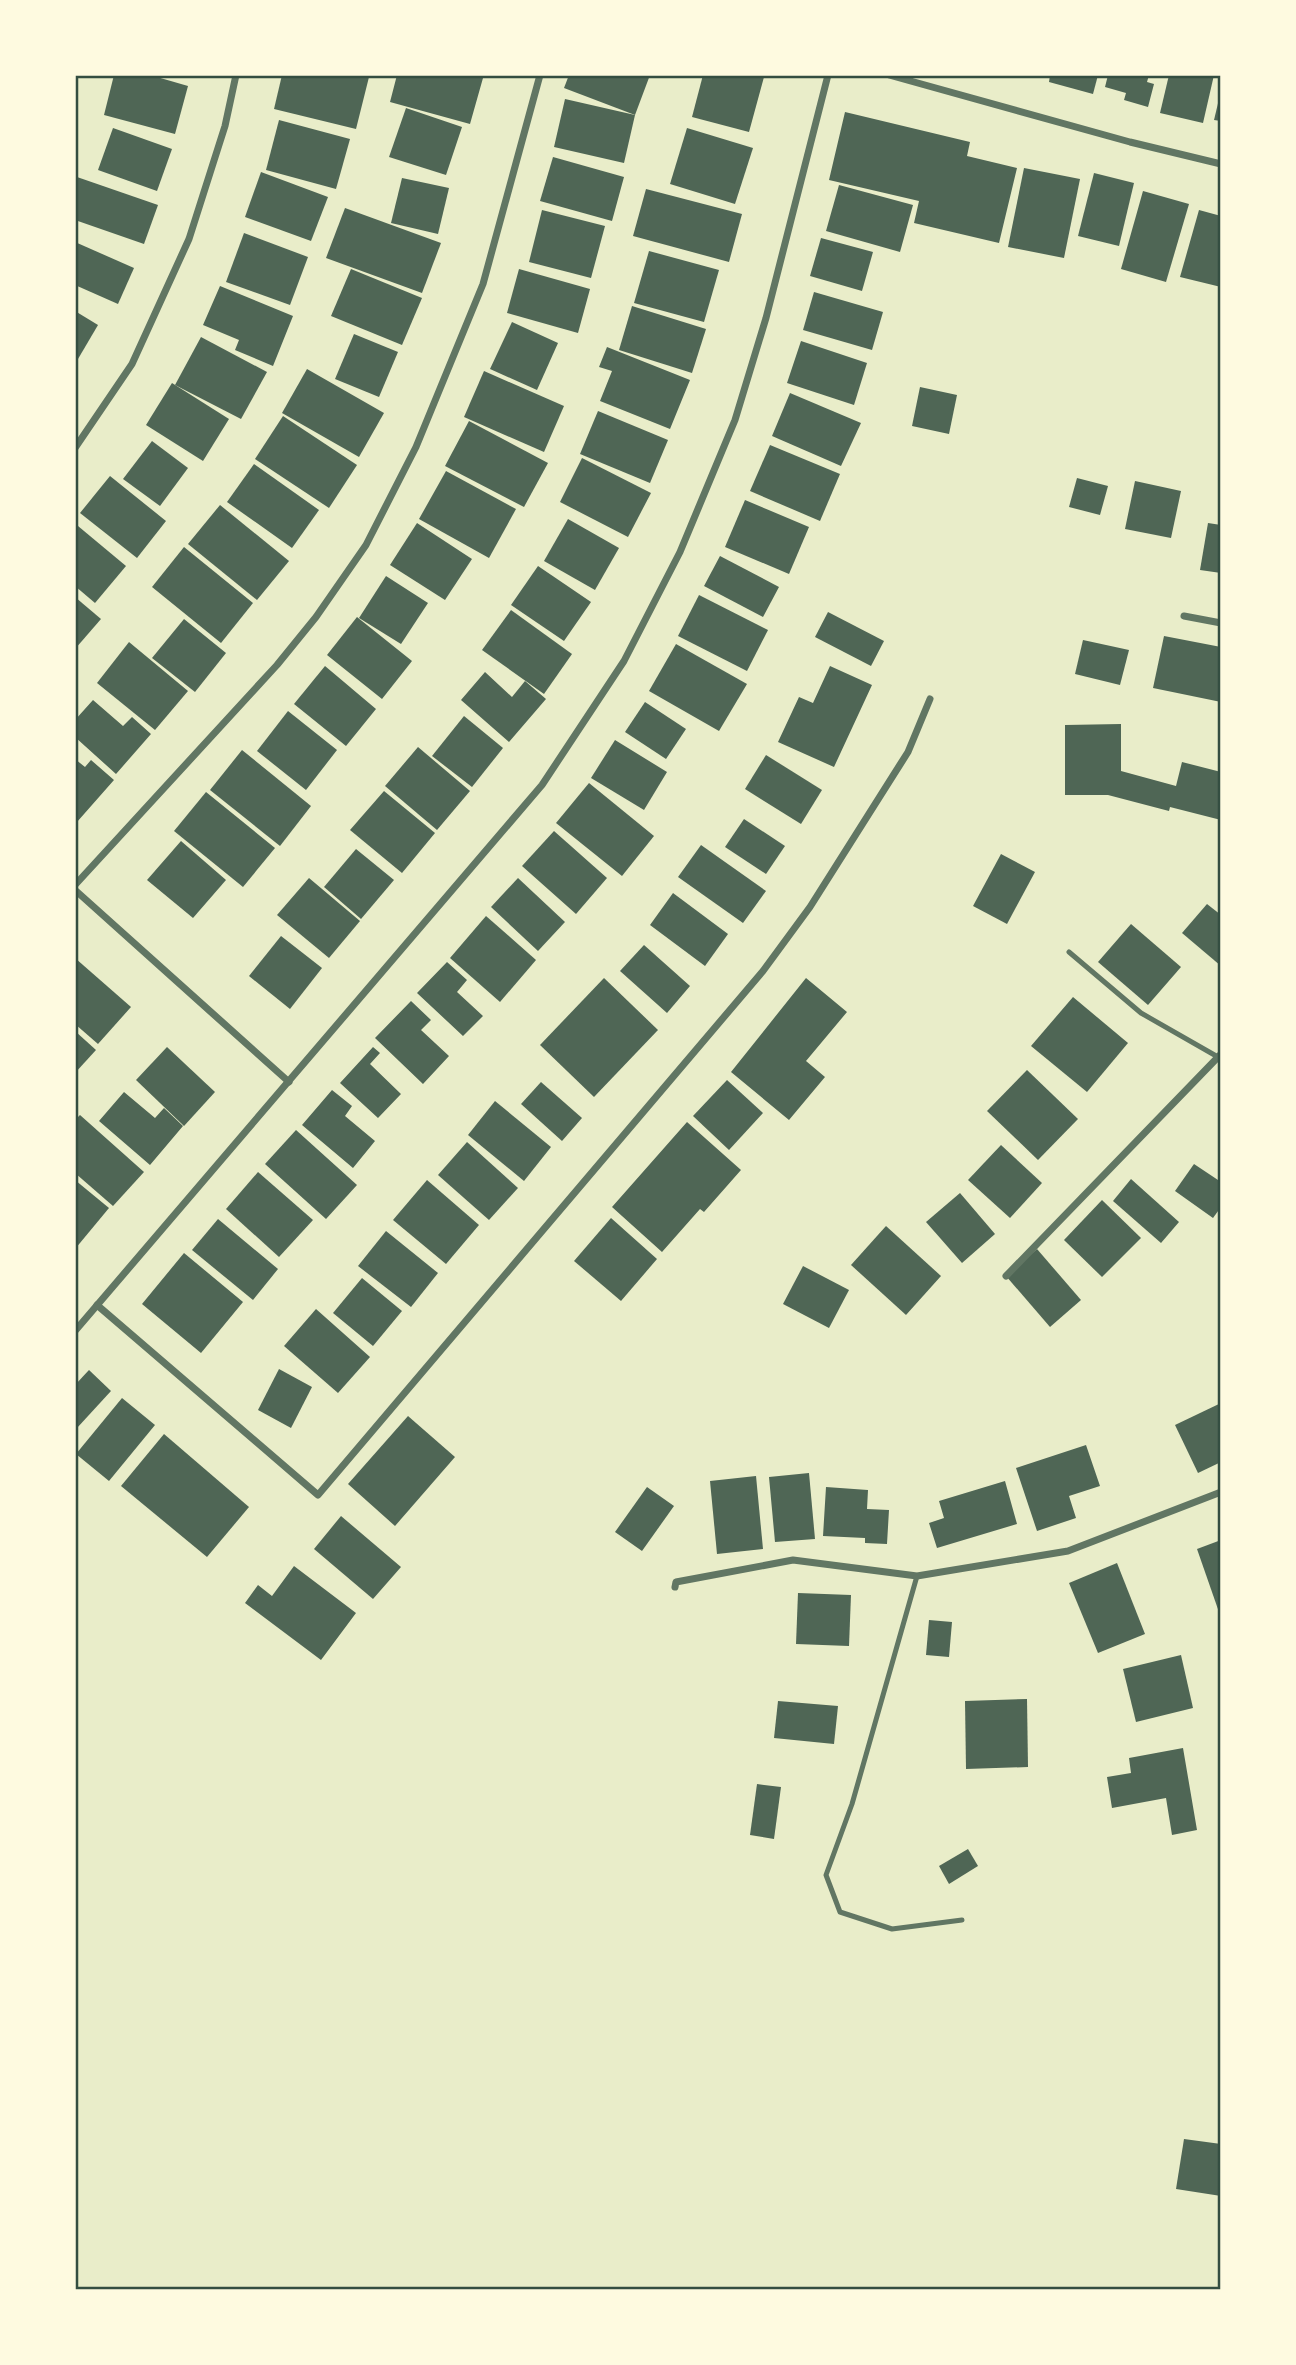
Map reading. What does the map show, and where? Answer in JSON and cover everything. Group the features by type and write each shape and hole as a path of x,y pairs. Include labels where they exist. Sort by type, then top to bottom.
{"street":[{"path":"75,448 132,364 189,239 225,126 236,75"},
{"path":"289,1082 75,888 276,665 316,617 366,545 416,447 483,284 540,75"},
{"path":"75,1331 542,785 624,661 680,552 735,420 766,318 828,75"},
{"path":"889,75 1130,142 1221,164"},
{"path":"1184,615 1221,623"},
{"path":"97,1305 318,1495 763,971 810,907 908,752 930,699"},
{"path":"1006,1276 1219,1055"},
{"path":"675,1587 676,1582 793,1560 917,1576 1068,1551 1221,1492"}],"lane":[{"path":"1069,952 1141,1013 1219,1055"},
{"path":"917,1576 852,1804 826,1875 840,1912 892,1929 962,1920"}],"building":[{"path":"114,75 150,75 188,86 175,134 104,115"},
{"path":"282,75 369,77 356,129 274,109"},
{"path":"397,75 448,75 458,78 459,75 473,75 483,78 470,124 390,102"},
{"path":"569,75 650,75 635,115 564,88"},
{"path":"703,75 764,77 749,132 692,117"},
{"path":"1050,75 1098,75 1093,94 1049,82"},
{"path":"1108,75 1149,75 1147,82 1154,84 1148,107 1124,100 1126,93 1105,87"},
{"path":"1169,75 1214,75 1203,123 1160,113"},
{"path":"1221,95 1221,121 1214,120"},
{"path":"565,99 635,115 624,163 554,147"},
{"path":"406,108 462,127 446,175 389,157"},
{"path":"845,112 970,142 967,156 1017,168 999,243 914,223 919,201 829,180"},
{"path":"279,120 350,139 336,189 266,170"},
{"path":"113,128 172,149 157,191 98,170"},
{"path":"687,128 753,148 735,204 670,184"},
{"path":"553,157 624,177 612,221 540,201"},
{"path":"1024,168 1080,179 1064,258 1008,247"},
{"path":"261,172 328,197 311,241 245,217"},
{"path":"1094,173 1134,183 1119,246 1078,236"},
{"path":"77,177 158,205 144,244 75,220"},
{"path":"402,178 449,188 438,234 391,223"},
{"path":"839,185 913,205 900,252 826,231"},
{"path":"646,189 742,214 729,262 633,236"},
{"path":"1143,191 1189,204 1166,282 1121,269"},
{"path":"345,208 441,243 422,293 326,258"},
{"path":"542,210 605,226 591,278 529,262"},
{"path":"1199,210 1221,216 1221,287 1180,277"},
{"path":"244,233 308,257 290,305 226,282"},
{"path":"821,238 873,252 862,291 810,276"},
{"path":"75,242 134,268 118,304 75,285"},
{"path":"649,251 719,270 704,322 634,303"},
{"path":"351,269 422,298 402,345 331,316"},
{"path":"519,269 590,289 578,333 507,313"},
{"path":"220,286 293,316 273,366 235,350 239,340 203,325"},
{"path":"814,292 883,312 872,350 803,330"},
{"path":"632,306 706,329 692,373 619,350"},
{"path":"75,311 98,325 78,359 75,358"},
{"path":"512,322 558,343 537,390 490,369"},
{"path":"354,334 398,352 379,397 335,379"},
{"path":"201,337 267,372 241,419 175,385"},
{"path":"801,341 867,363 854,405 787,383"},
{"path":"607,347 690,380 670,429 600,401 612,371 599,367"},
{"path":"307,369 384,413 359,457 282,413"},
{"path":"484,371 564,406 544,452 464,417"},
{"path":"172,383 229,419 203,461 146,425"},
{"path":"920,387 957,395 949,434 912,426"},
{"path":"790,393 861,423 841,466 772,436"},
{"path":"598,411 668,440 650,483 580,454"},
{"path":"283,416 357,465 329,508 255,459"},
{"path":"469,421 548,463 524,507 445,466"},
{"path":"152,441 188,468 160,506 123,479"},
{"path":"770,445 840,474 820,521 750,491"},
{"path":"582,458 651,493 628,537 560,502"},
{"path":"254,464 319,510 292,548 227,502"},
{"path":"446,471 516,509 489,558 419,519"},
{"path":"110,476 166,521 137,558 80,513"},
{"path":"1077,478 1108,486 1100,515 1069,507"},
{"path":"1135,481 1181,491 1171,538 1125,529"},
{"path":"745,500 809,527 789,574 725,547"},
{"path":"220,505 289,561 257,600 188,544"},
{"path":"568,519 619,548 595,590 544,561"},
{"path":"417,523 472,559 445,600 390,565"},
{"path":"1208,523 1221,525 1221,573 1200,570"},
{"path":"78,526 126,566 95,603 75,586 75,530"},
{"path":"184,547 253,603 221,643 152,587"},
{"path":"720,556 779,587 763,617 704,586"},
{"path":"538,566 591,602 564,641 511,605"},
{"path":"386,576 428,603 401,644 359,618"},
{"path":"699,595 768,630 747,671 678,636"},
{"path":"75,597 101,619 75,649"},
{"path":"511,610 572,654 544,694 482,650"},
{"path":"828,612 884,641 871,666 815,637"},
{"path":"357,617 412,661 382,699 327,655"},
{"path":"184,619 226,653 195,692 152,658"},
{"path":"1164,636 1221,647 1221,702 1153,688"},
{"path":"1083,640 1129,650 1120,685 1075,674"},
{"path":"129,642 188,691 155,730 97,683"},
{"path":"676,644 747,684 719,731 649,691"},
{"path":"325,666 376,709 346,746 294,704"},
{"path":"830,666 872,685 834,767 778,742 799,697 813,703"},
{"path":"485,672 512,697 525,681 546,699 509,742 461,700"},
{"path":"93,700 123,726 132,717 151,734 116,774 75,737 75,720"},
{"path":"645,702 686,729 666,759 625,732"},
{"path":"288,711 337,750 306,790 257,751"},
{"path":"464,716 503,748 472,787 432,756"},
{"path":"1121,724 1121,771 1176,786 1182,762 1221,772 1221,820 1170,807 1169,811 1108,795 1065,795 1065,725"},
{"path":"615,740 667,772 644,810 591,778"},
{"path":"418,747 470,791 437,830 385,786"},
{"path":"242,750 311,806 280,846 210,790"},
{"path":"766,755 822,790 801,824 745,789"},
{"path":"75,759 85,767 91,760 114,780 77,822"},
{"path":"589,783 654,836 622,876 556,823"},
{"path":"384,791 435,833 402,873 350,830"},
{"path":"206,792 275,848 243,887 174,831"},
{"path":"744,819 785,846 766,874 725,847"},
{"path":"554,831 607,878 576,914 522,866"},
{"path":"181,841 226,880 193,918 147,880"},
{"path":"701,845 766,891 743,923 678,877"},
{"path":"356,849 394,880 361,919 324,887"},
{"path":"1001,854 1035,872 1007,924 973,906"},
{"path":"309,878 360,921 329,958 277,915"},
{"path":"518,878 565,922 538,951 491,907"},
{"path":"673,893 728,934 705,966 650,925"},
{"path":"1207,904 1221,915 1221,966 1182,933"},
{"path":"486,916 536,960 500,1002 450,958"},
{"path":"1131,924 1181,967 1148,1005 1098,962"},
{"path":"281,936 322,968 290,1009 249,976"},
{"path":"644,945 690,986 667,1013 620,971"},
{"path":"75,958 131,1007 98,1044 75,1024"},
{"path":"447,962 467,980 457,992 483,1016 463,1036 417,993"},
{"path":"604,978 658,1030 594,1097 540,1045"},
{"path":"806,978 847,1012 806,1061 825,1077 789,1120 731,1072"},
{"path":"1073,997 1128,1043 1087,1092 1031,1046"},
{"path":"411,1001 431,1020 421,1030 449,1056 423,1084 375,1038"},
{"path":"75,1031 96,1050 75,1073"},
{"path":"167,1047 215,1092 184,1126 136,1080"},
{"path":"373,1047 380,1053 370,1064 401,1094 378,1118 340,1083"},
{"path":"1027,1070 1078,1119 1038,1160 987,1111"},
{"path":"727,1080 763,1113 729,1150 693,1116"},
{"path":"541,1082 582,1118 562,1141 521,1104"},
{"path":"332,1090 352,1106 345,1116 375,1141 353,1168 302,1125"},
{"path":"124,1092 155,1118 164,1108 183,1126 150,1165 99,1121"},
{"path":"495,1101 551,1147 524,1181 468,1135"},
{"path":"80,1115 144,1172 113,1206 75,1173 75,1120"},
{"path":"687,1122 741,1170 704,1212 700,1209 662,1252 612,1207"},
{"path":"296,1130 357,1185 326,1219 265,1164"},
{"path":"467,1142 518,1188 489,1220 438,1175"},
{"path":"1001,1145 1042,1183 1010,1218 968,1180"},
{"path":"1194,1164 1221,1182 1221,1207 1213,1218 1175,1191"},
{"path":"258,1172 313,1220 279,1257 226,1209"},
{"path":"1131,1179 1179,1222 1161,1243 1113,1201"},
{"path":"75,1180 109,1208 75,1249"},
{"path":"427,1180 479,1225 446,1264 393,1220"},
{"path":"960,1193 995,1234 962,1263 926,1222"},
{"path":"1102,1200 1141,1238 1102,1277 1064,1240"},
{"path":"611,1218 657,1259 621,1301 574,1261"},
{"path":"218,1219 278,1269 253,1300 192,1250"},
{"path":"886,1226 941,1276 906,1315 851,1265"},
{"path":"386,1231 438,1273 411,1307 358,1266"},
{"path":"1037,1249 1081,1300 1050,1327 1006,1276"},
{"path":"184,1253 243,1302 201,1353 142,1304"},
{"path":"803,1266 849,1290 829,1328 783,1304"},
{"path":"362,1278 402,1311 373,1346 333,1313"},
{"path":"316,1309 370,1357 338,1393 284,1346"},
{"path":"279,1369 312,1387 291,1428 258,1410"},
{"path":"89,1370 111,1391 77,1428 75,1385"},
{"path":"122,1398 155,1425 109,1481 76,1454"},
{"path":"1221,1403 1221,1462 1198,1473 1175,1425"},
{"path":"408,1416 455,1457 395,1526 348,1484"},
{"path":"164,1434 249,1507 207,1557 121,1486"},
{"path":"1086,1445 1100,1486 1069,1496 1076,1518 1037,1531 1016,1468"},
{"path":"809,1473 815,1539 775,1542 769,1477"},
{"path":"756,1476 763,1549 717,1554 710,1481"},
{"path":"1005,1481 1017,1524 937,1548 929,1523 944,1518 939,1501"},
{"path":"647,1487 674,1506 642,1551 615,1532"},
{"path":"826,1487 868,1490 867,1509 889,1510 887,1544 865,1543 865,1538 823,1536"},
{"path":"341,1516 401,1567 373,1599 314,1549"},
{"path":"1221,1540 1221,1615 1220,1615 1197,1549"},
{"path":"1117,1563 1145,1634 1098,1653 1069,1583"},
{"path":"294,1566 356,1613 321,1660 245,1603 258,1585 272,1596"},
{"path":"798,1593 851,1595 849,1646 796,1644"},
{"path":"929,1620 952,1622 949,1657 926,1655"},
{"path":"1181,1655 1193,1708 1136,1722 1123,1669"},
{"path":"1027,1699 1028,1767 966,1769 965,1701"},
{"path":"778,1701 838,1706 834,1744 774,1738"},
{"path":"1183,1748 1197,1830 1172,1835 1166,1798 1112,1808 1107,1777 1131,1773 1129,1758"},
{"path":"757,1784 781,1787 774,1839 750,1835"},
{"path":"968,1849 978,1866 949,1884 939,1866"},
{"path":"1184,2139 1221,2144 1221,2196 1176,2189"}]}
